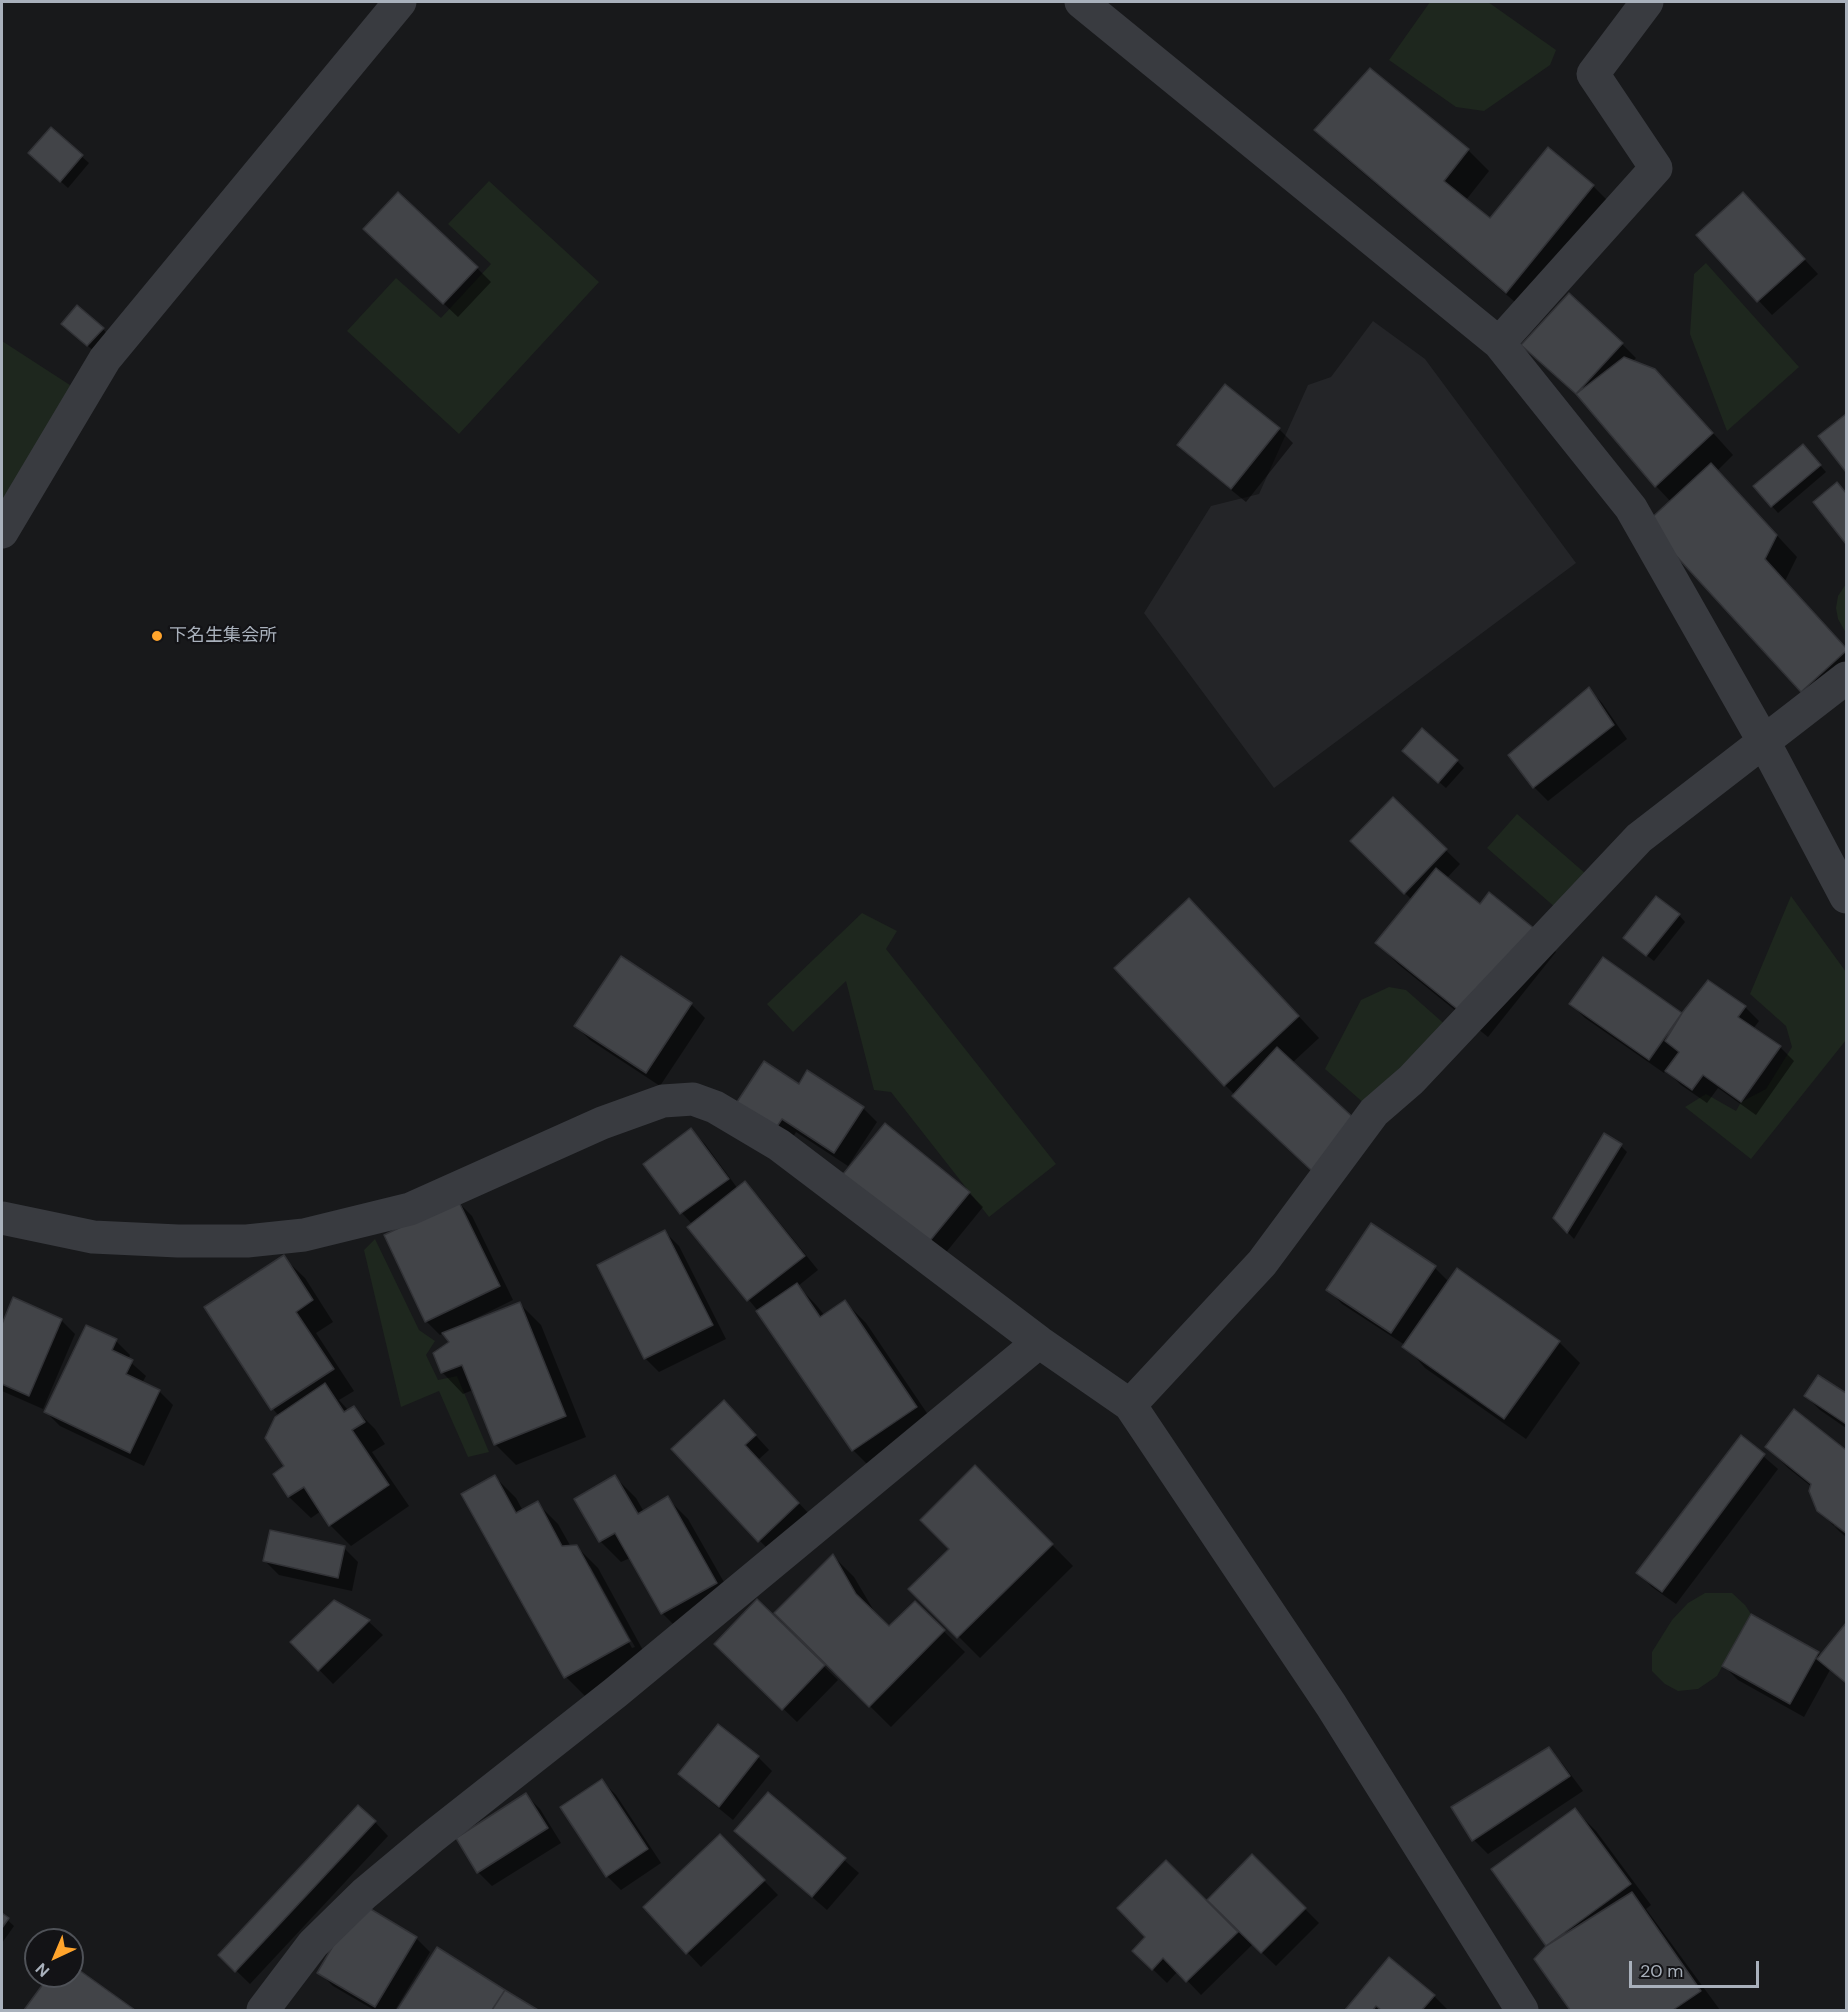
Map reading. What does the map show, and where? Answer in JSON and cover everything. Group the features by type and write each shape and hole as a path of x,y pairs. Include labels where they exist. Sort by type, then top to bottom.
{"street":[{"path":"2,532 105,359 400,2"},
{"path":"1081,2 1499,344 1631,508 1764,742 1846,897"},
{"path":"1499,344 1656,168 1593,74 1647,2"},
{"path":"1130,1405 1262,1263 1374,1112 1411,1080 1639,838 1846,678"},
{"path":"2,1218 93,1237 247,1241 304,1235 410,1209 602,1123 663,1101 693,1099 715,1107 779,1145 1039,1342 1130,1405 1330,1705 1522,2010"},
{"path":"263,2010 313,1944 364,1894 431,1838 615,1693 1039,1342"}],"shaded area":[{"path":"1430,2 1488,2 1556,50 1550,65 1484,111 1456,107 1389,60"},
{"path":"489,181 599,282 459,434 347,331 396,278 441,318 491,264 448,224"},
{"path":"1706,263 1799,367 1727,431 1690,334 1694,274"},
{"path":"1373,321 1425,359 1576,563 1274,788 1144,613 1211,506 1259,494 1308,385 1331,377"},
{"path":"2,341 73,387 2,505"},
{"path":"1846,584 1846,633 1838,619 1836,608 1838,596"},
{"path":"1517,814 1586,874 1556,908 1487,848"},
{"path":"1791,896 1846,972 1846,1040 1751,1159 1685,1107 1706,1094 1736,1111 1741,1102 1766,1089 1792,1047 1786,1026 1750,994"},
{"path":"862,913 897,931 886,949 1056,1164 989,1217 891,1092 874,1090 846,981 793,1032 767,1004"},
{"path":"1389,987 1406,990 1449,1028 1374,1112 1325,1069 1361,1000"},
{"path":"375,1239 419,1330 435,1341 426,1355 438,1380 457,1376 489,1452 468,1457 439,1391 401,1407 364,1250"},
{"path":"1705,1593 1732,1593 1751,1614 1717,1676 1698,1689 1678,1691 1665,1684 1652,1671 1652,1652 1672,1620 1688,1603"}],"building":[{"path":"1370,68 1469,149 1444,181 1490,218 1548,147 1594,185 1506,293 1314,130"},
{"path":"51,127 83,155 60,182 28,153"},
{"path":"398,192 478,267 443,304 363,229"},
{"path":"1743,192 1805,259 1757,302 1696,235"},
{"path":"1569,293 1623,343 1576,394 1521,345"},
{"path":"77,305 104,328 87,346 61,324"},
{"path":"1624,357 1655,369 1713,433 1655,487 1576,394"},
{"path":"1225,384 1280,428 1231,489 1177,445"},
{"path":"1846,414 1846,472 1818,436"},
{"path":"1803,444 1821,465 1771,507 1753,486"},
{"path":"1711,463 1777,535 1765,559 1846,648 1846,651 1801,692 1646,523"},
{"path":"1837,482 1846,493 1846,544 1813,502"},
{"path":"1589,687 1614,725 1533,788 1508,755"},
{"path":"1422,728 1458,760 1438,783 1402,751"},
{"path":"1393,797 1447,849 1404,894 1350,841"},
{"path":"1436,868 1480,904 1489,892 1536,930 1467,1017 1375,943"},
{"path":"1656,896 1680,914 1646,956 1623,938"},
{"path":"1189,898 1299,1016 1224,1086 1114,968"},
{"path":"621,956 692,1003 646,1073 574,1026"},
{"path":"1603,957 1682,1013 1649,1060 1569,1004"},
{"path":"1708,980 1746,1006 1738,1017 1781,1046 1741,1102 1703,1075 1692,1090 1665,1071 1679,1052 1665,1041 1682,1013"},
{"path":"1277,1047 1358,1122 1312,1171 1232,1096"},
{"path":"764,1061 799,1084 807,1070 864,1107 834,1153 782,1119 774,1131 735,1105"},
{"path":"885,1123 970,1192 924,1248 839,1179"},
{"path":"691,1128 729,1179 680,1214 643,1164"},
{"path":"1604,1133 1622,1144 1567,1233 1553,1218"},
{"path":"745,1181 805,1256 747,1301 687,1227"},
{"path":"458,1200 500,1286 425,1322 384,1235"},
{"path":"1371,1223 1436,1266 1391,1333 1326,1290"},
{"path":"665,1230 713,1325 644,1359 597,1265"},
{"path":"284,1255 313,1300 296,1312 334,1369 271,1410 204,1307"},
{"path":"1457,1268 1560,1341 1504,1419 1402,1347"},
{"path":"797,1283 820,1317 845,1300 917,1407 852,1451 756,1311"},
{"path":"13,1297 62,1319 29,1396 2,1384 2,1324"},
{"path":"520,1302 566,1416 494,1445 462,1365 441,1373 433,1353 449,1342 442,1333"},
{"path":"86,1325 117,1339 112,1350 133,1360 126,1374 160,1390 130,1453 44,1412"},
{"path":"1818,1375 1846,1393 1846,1424 1804,1396"},
{"path":"325,1383 344,1412 354,1406 365,1422 352,1430 389,1485 329,1526 304,1487 288,1497 273,1474 284,1466 265,1438 275,1417"},
{"path":"724,1400 756,1435 745,1445 799,1503 758,1542 671,1449"},
{"path":"1794,1409 1846,1450 1846,1533 1817,1511 1809,1491 1811,1484 1765,1447"},
{"path":"1741,1435 1765,1454 1662,1592 1636,1573"},
{"path":"975,1465 1053,1544 957,1638 908,1589 949,1549 920,1520"},
{"path":"495,1475 516,1513 538,1501 562,1546 577,1545 630,1641 564,1678 461,1494"},
{"path":"615,1475 638,1514 668,1496 717,1583 661,1614 615,1533 599,1542 574,1499"},
{"path":"270,1530 345,1546 338,1578 263,1561"},
{"path":"833,1554 856,1594 889,1626 915,1601 945,1630 869,1707 774,1613"},
{"path":"757,1599 825,1665 782,1710 714,1644"},
{"path":"334,1600 370,1620 318,1671 290,1642"},
{"path":"1751,1614 1819,1652 1790,1704 1722,1666"},
{"path":"1846,1623 1846,1683 1817,1659"},
{"path":"718,1724 759,1756 719,1807 678,1774"},
{"path":"1549,1747 1570,1776 1472,1841 1451,1807"},
{"path":"602,1779 648,1849 606,1877 560,1807"},
{"path":"768,1792 846,1858 812,1897 734,1831"},
{"path":"526,1793 548,1828 477,1873 456,1838"},
{"path":"358,1805 376,1821 235,1972 218,1955"},
{"path":"1575,1808 1631,1884 1546,1946 1491,1869"},
{"path":"720,1834 765,1880 686,1954 643,1907"},
{"path":"1252,1854 1306,1908 1261,1953 1207,1900"},
{"path":"1166,1860 1238,1932 1186,1982 1163,1958 1152,1970 1132,1951 1145,1937 1117,1908"},
{"path":"1632,1892 1701,1991 1673,2010 1570,2010 1534,1959 1546,1946"},
{"path":"359,1902 417,1937 375,2007 317,1973"},
{"path":"2,1913 9,1918 2,1928"},
{"path":"437,1947 505,1990 492,2010 397,2010"},
{"path":"1389,1957 1435,1995 1422,2010 1381,2010 1376,2006 1373,2010 1345,2010"},
{"path":"84,1974 135,2010 24,2010 40,1988 84,1988"},
{"path":"505,1990 538,2010 492,2010"}],"place":[{"name":"下名生集会所","path":"157,636"}]}
